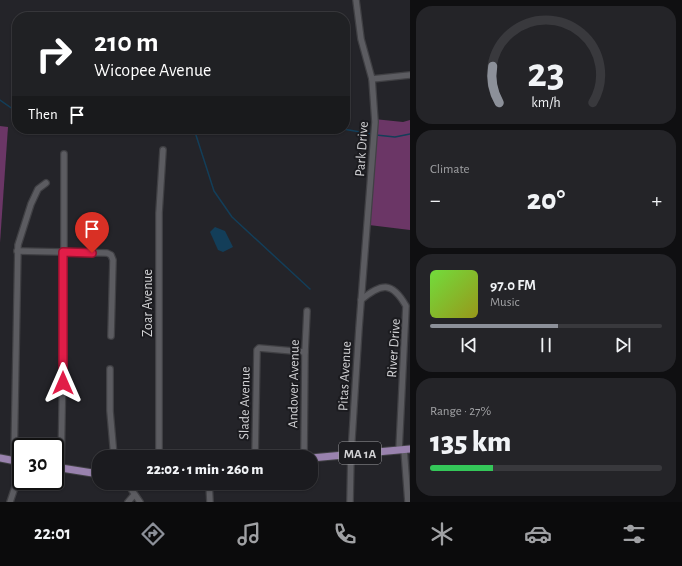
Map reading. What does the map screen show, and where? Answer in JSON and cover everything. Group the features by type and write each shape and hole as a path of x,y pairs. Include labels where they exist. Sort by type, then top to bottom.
{"main road":[{"name":"MA 1A","path":"318,457 405,449"},
{"path":"0,458 12,460"},
{"path":"64,469 92,473"}],"street":[{"name":"Park Drive","path":"356,0 361,39 372,79 374,135 361,300"},
{"path":"372,79 410,75"},
{"name":"Zoar Avenue","path":"159,450 159,205 163,150"},
{"path":"63,438 64,154"},
{"path":"18,438 17,251 20,234 31,204 38,189 46,183"},
{"path":"17,251 107,253 111,255 111,336"},
{"name":"River Drive","path":"361,300 373,290 382,287 392,289 400,295 406,306 405,449"},
{"name":"Pitas Avenue","path":"350,502 351,454 361,300"},
{"name":"Andover Avenue","path":"304,450 307,312"},
{"name":"Slade Avenue","path":"255,450 256,357 258,349 305,352"},
{"path":"110,369 110,411 113,450"},
{"path":"405,449 408,502"},
{"path":"10,502 14,490"},
{"path":"131,490 140,502"},
{"path":"209,490 210,502"},
{"path":"128,502 134,495"}],"shaded area":[{"path":"374,119 403,122 410,120 410,230 369,225 377,138"},
{"path":"0,126 8,127 0,243"}],"water":[{"path":"215,227 225,231 233,247 223,252 218,250 210,232"}],"waterway":[{"path":"0,100 12,108"},
{"path":"350,130 372,134"},
{"path":"196,134 214,191 232,217 310,289"},
{"path":"376,135 395,137 410,134"}],"route":[{"path":"63,383 63,252 92,253"}]}
